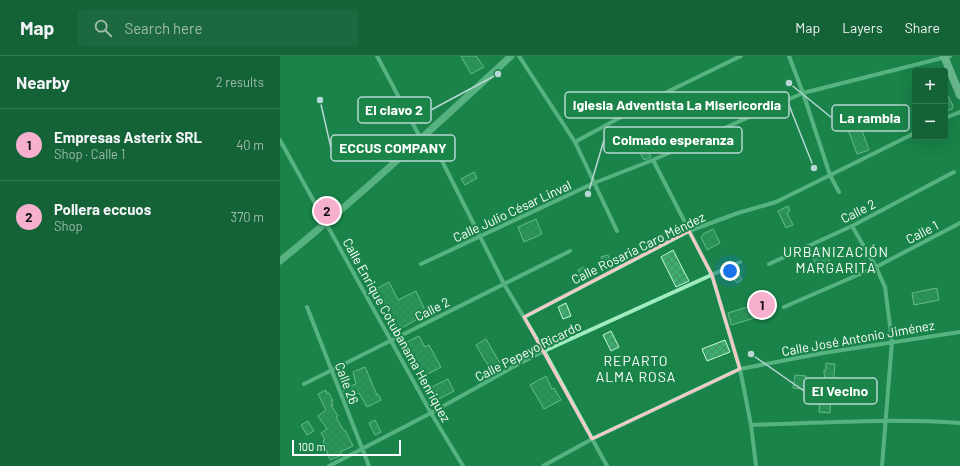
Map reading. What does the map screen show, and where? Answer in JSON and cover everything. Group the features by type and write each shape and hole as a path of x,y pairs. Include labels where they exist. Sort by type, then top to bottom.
{"main road":[{"path":"946,56 960,95"}],"street":[{"path":"377,56 422,140"},
{"path":"280,261 326,224 422,140 511,56"},
{"path":"519,56 575,142 617,231"},
{"path":"575,142 671,90 741,56"},
{"path":"789,56 830,175 839,192"},
{"name":"Calle Julio César Linval","path":"421,264 594,184 653,160 803,93 946,56"},
{"path":"948,117 960,112"},
{"path":"428,133 504,284 544,351 607,466"},
{"name":"Calle Rosaria Caro Méndez","path":"524,317 689,231 738,213 776,202 912,134"},
{"name":"Calle Enrique Cotubanama Henriquez","path":"280,140 431,413 463,466"},
{"path":"653,160 712,275 740,369 751,425 756,466"},
{"name":"Calle 2","path":"769,264 852,226 954,172"},
{"name":"Calle 1","path":"784,307 876,267 960,224"},
{"path":"852,226 886,287 892,341 882,466"},
{"name":"Calle 2","path":"304,384 570,251"},
{"name":"Calle Pepeyo Ricardo","path":"329,466 431,413 544,351 740,262"},
{"name":"Calle 26","path":"307,307 369,466"},
{"name":"Calle José Antonio Jiménez","path":"543,466 592,439 740,369 892,341 960,332"},
{"path":"751,425 886,420 923,420 960,423"}],"highlighted area":[{"path":"689,231 712,275 740,369 592,439 524,317"}],"building":[{"path":"461,56 476,56 484,67 471,74"},
{"path":"948,96 953,106 952,109 948,111"},
{"path":"860,125 869,150 857,154 848,130"},
{"path":"663,139 668,150 660,153 655,142"},
{"path":"645,145 651,157 644,160 638,149"},
{"path":"474,172 477,178 465,185 461,179"},
{"path":"788,206 790,211 787,213 793,225 786,228 778,211"},
{"path":"536,219 542,234 524,242 518,227"},
{"path":"713,229 720,243 707,250 701,237 703,234"},
{"path":"823,247 830,262 818,268 810,253"},
{"path":"673,250 689,281 676,287 661,257"},
{"path":"608,255 613,267 607,270 601,257"},
{"path":"584,267 589,279 583,282 578,270"},
{"path":"736,269 742,280 737,283 730,272"},
{"path":"389,282 398,300 416,291 426,312 415,318 416,320 398,330 383,302 381,302 374,290"},
{"path":"937,288 939,300 914,305 912,293"},
{"path":"772,299 775,312 731,325 728,313"},
{"path":"566,303 571,316 563,319 558,307"},
{"path":"611,331 619,347 611,351 603,335"},
{"path":"419,336 425,347 429,345 441,367 424,376 405,343"},
{"path":"486,339 500,363 490,369 476,345"},
{"path":"725,340 730,352 707,361 702,349"},
{"path":"826,363 835,364 833,385 825,385 824,370 826,370"},
{"path":"365,367 377,395 378,394 381,400 367,407 359,393 346,397 343,389 356,384 353,372"},
{"path":"795,375 806,376 804,389 793,388"},
{"path":"546,376 552,389 554,388 561,400 544,409 530,385"},
{"path":"448,379 454,391 439,399 432,387"},
{"path":"326,390 327,394 329,393 333,401 331,401 333,405 331,405 338,416 336,417 353,446 340,452 342,455 330,460 323,441 325,440 321,433 327,429 318,416 326,410 318,394"},
{"path":"820,397 831,398 830,413 819,412"},
{"path":"375,420 381,432 375,435 369,423"},
{"path":"308,421 314,431 307,435 301,425"}],"place":[{"name":"El clavo 2","path":"498,74"},
{"name":"La rambla","path":"789,83"},
{"name":"ECCUS COMPANY","path":"320,100"},
{"name":"Iglesia Adventista La Misericordia","path":"814,168"},
{"name":"Colmado esperanza","path":"588,194"},
{"name":"Pollera eccuos","path":"327,211"},
{"name":"Empresas Asterix SRL","path":"762,305"},
{"name":"El Vecino","path":"751,354"}],"district":[{"name":"URBANIZACIÓN MARGARITA","path":"836,260"},
{"name":"REPARTO ALMA ROSA","path":"636,370"}]}
